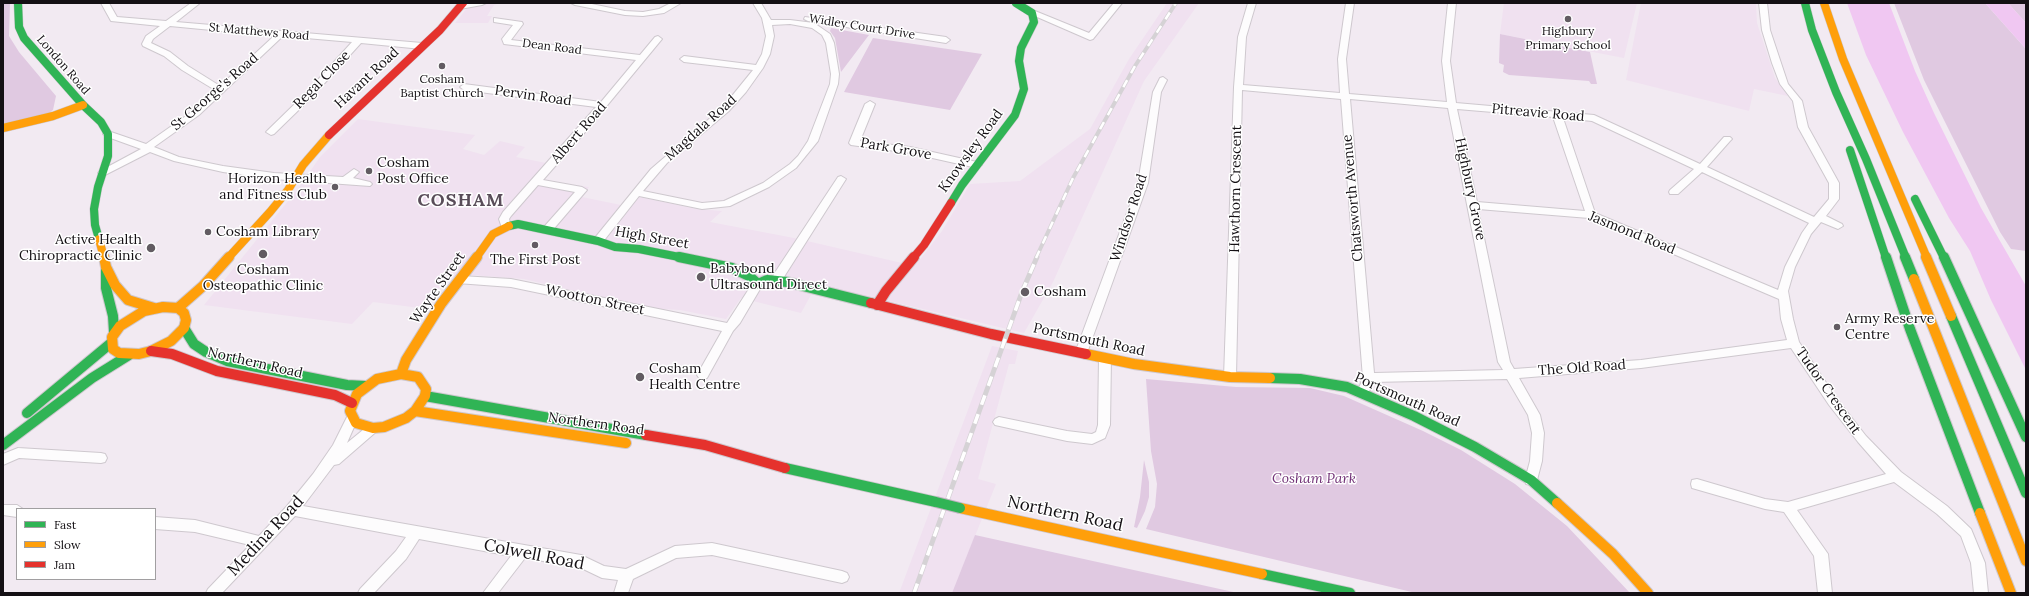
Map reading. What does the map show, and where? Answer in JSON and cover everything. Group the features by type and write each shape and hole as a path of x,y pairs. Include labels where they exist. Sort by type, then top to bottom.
{"main road":[{"name":"London Road","path":"18,3 17,11 19,27 24,38 83,105 101,122 108,134"},
{"path":"1016,3 1032,13"},
{"path":"1805,3 1812,30 1836,92 1866,159 2026,561"},
{"path":"1824,3 1831,28 1843,59 2026,493"},
{"name":"Havant Road","path":"178,308 216,272 270,212 303,165 337,125 446,24 462,5"},
{"name":"Knowsley Road","path":"877,305 886,291 924,245 962,185 1015,114 1021,101 1024,89 1019,61 1022,48 1034,22 1032,13"},
{"path":"1843,59 1901,171"},
{"path":"1836,92 1852,160 1910,329 2011,593"},
{"path":"3,128 52,116 83,105"},
{"path":"108,134 108,156 104,173 98,187 94,209 95,225 106,267 115,285 128,300 154,308"},
{"path":"1912,192 1964,300 2026,437"},
{"name":"High Street","path":"506,226 518,224 598,241 615,247 639,249 732,268 749,276 758,284"},
{"name":"Wayte Street","path":"401,374 406,360 435,313 461,280 492,234 506,226"},
{"path":"18,420 72,377 111,343 114,332 113,316 106,288 106,267"},
{"path":"732,268 747,269 877,305"},
{"path":"758,284 768,280 783,279"},
{"name":"Portsmouth Road","path":"877,305 1006,338 1149,367 1230,377 1300,379 1326,382 1363,393 1414,416 1453,436 1531,480 1613,554 1648,593"},
{"path":"3,445 92,378 129,355 151,351 171,341 184,328 186,320 184,313 178,308 154,308 131,317 114,332"},
{"name":"Northern Road","path":"184,328 194,344 206,352 227,361 347,385 366,386"},
{"path":"111,343 113,349 119,353 129,355"},
{"name":"Northern Road","path":"151,351 172,354 217,371 335,395 352,403"},
{"path":"401,374 418,377 423,382 426,389 425,396 415,412 396,424 373,428 364,427 356,423 352,418 350,411 357,394 366,386 377,379 401,374"},
{"name":"Northern Road","path":"425,396 705,445 773,465 960,508 1350,593"},
{"name":"Northern Road","path":"415,412 636,444"},
{"name":"Northern Road","path":"680,450 773,465"}],"street":[{"name":"St Matthews Road","path":"105,3 114,19 422,46"},
{"path":"196,3 149,38 146,44 167,54 185,68 221,90"},
{"path":"462,5 482,3"},
{"path":"575,3 633,14 656,12 675,4"},
{"name":"Magdala Road","path":"598,241 664,161 735,100 759,68 769,45 768,23 757,3"},
{"path":"1032,13 1090,37 1118,3"},
{"name":"Hawthorn Crescent","path":"1230,377 1238,86 1242,37 1252,3"},
{"name":"Chatsworth Avenue","path":"1350,3 1342,58 1369,378 1363,393"},
{"name":"Highbury Grove","path":"1452,3 1446,61 1452,106 1474,205 1504,362 1534,415 1538,433 1536,461 1531,480"},
{"name":"Tudor Crescent","path":"1763,3 1766,30 1784,84 1797,101 1803,127 1834,183 1834,199 1807,234 1790,267 1783,296 1794,342 1833,402 1862,439 1896,476 1942,510 1966,533 1978,562 1981,593"},
{"name":"Widley Court Drive","path":"777,14 792,19 946,40"},
{"path":"638,193 702,206 726,204 766,185 793,166 801,158 813,141 833,89 836,74 830,43 826,34 814,26 792,19 768,23"},
{"name":"Dean Road","path":"497,20 518,24 506,39 506,42 642,58"},
{"name":"St George's Road","path":"104,173 148,148 196,113 281,34"},
{"name":"Albert Road","path":"506,226 504,219 507,214 602,106 658,39"},
{"name":"Regal Close","path":"271,132 325,78 359,40"},
{"path":"684,59 759,68"},
{"name":"Windsor Road","path":"1081,353 1143,183 1157,92 1163,80"},
{"name":"Pitreavie Road","path":"1238,86 1594,118 1818,220 1838,226"},
{"name":"Pervin Road","path":"464,87 602,106"},
{"name":"Park Grove","path":"870,104 854,143 910,150 977,165"},
{"path":"1557,115 1591,214"},
{"name":"Regal Close","path":"284,119 296,120"},
{"path":"108,134 177,159 223,168 295,178 345,180 367,184"},
{"path":"1674,192 1701,168 1727,139"},
{"path":"345,180 354,172"},
{"path":"783,279 840,179"},
{"path":"536,182 582,190 547,230"},
{"name":"Jasmond Road","path":"1474,205 1591,214 1783,296"},
{"name":"Wootton Street","path":"461,280 511,283 729,328"},
{"path":"703,375 729,328 736,320 758,284"},
{"name":"The Old Road","path":"1369,378 1510,374 1641,364 1794,342"},
{"path":"999,422 1067,436 1092,439 1096,438 1101,434 1104,425 1105,358"},
{"name":"Medina Road","path":"213,593 292,510 318,478 338,448 352,418"},
{"name":"Medina Road","path":"318,478 348,448 373,428"},
{"path":"3,460 18,454 28,453 101,458"},
{"path":"1697,484 1765,504 1788,507 1896,476"},
{"path":"1788,507 1821,554 1825,593"},
{"path":"3,510 16,511"},
{"name":"Colwell Road","path":"292,510 522,552 581,561 602,572 627,575"},
{"path":"156,523 195,526 261,542"},
{"path":"365,593 401,555 416,533"},
{"path":"621,593 627,575 675,552 712,549 842,577"},
{"path":"490,593 522,552"}],"shaded area":[{"path":"471,3 501,3 494,5 487,16 492,16 488,23 455,23"},
{"path":"1167,3 1199,3 1144,81 1053,282 1024,333 817,284 801,313 741,298 726,319 680,310 647,308 524,279 458,274 428,296 420,308 373,302 352,324 204,305 300,186 320,157 358,119 475,135 463,149 484,155 500,141 525,147 516,157 546,163 532,180 589,187 582,197 621,205 629,195 697,209 722,211 710,222 794,238 915,266 942,231 970,184 1020,181 1090,129 1129,59"},
{"name":"Highbury Primary School","path":"1504,3 1637,3 1624,58 1500,34"},
{"path":"1641,3 1756,3 1757,23 1775,78 1788,96 1754,89 1749,111 1626,80"},
{"path":"1847,3 1889,3 1915,71 1934,113 1981,208 2026,286 2026,370 1991,300 1970,251 1949,218 1903,132 1866,55"},
{"path":"1985,3 2008,3 2026,23 2026,49"},
{"path":"992,346 1018,351 1015,364 1009,364 978,479 996,484 952,593 899,593"}],"green space":[{"path":"3,3 10,3 9,36 19,52 56,96 53,110 49,113 3,125"},
{"path":"1894,3 1985,3 2026,49 2026,251 2011,249 2000,232 1924,80"},
{"path":"2008,3 2026,3 2026,23"},
{"path":"831,28 869,35 841,72 835,38 830,31"},
{"path":"1500,34 1590,52 1597,84 1591,84 1589,81 1509,75 1503,72 1504,65 1499,63"},
{"path":"873,38 982,54 950,110 844,92"},
{"name":"Cosham Park","path":"1146,379 1236,387 1310,388 1344,396 1423,431 1461,450 1515,484 1567,526 1630,593 1416,593 1146,529 1155,507 1157,484 1151,451"},
{"path":"1144,460 1149,482 1149,497 1145,511 1137,528 1134,527 1140,497"},
{"path":"975,535 1238,593 952,593"}],"railway":[{"path":"1036,258 1073,178 1135,66 1176,3"},
{"path":"914,593 1022,292 1037,257"}],"traffic: fast":[{"path":"18,3 19,27 24,38 83,105 101,122 108,134 108,156 98,187 94,209 95,225 99,239"},
{"path":"951,203 962,185 1015,115 1024,89 1019,61 1021,48 1034,22 1032,13 1016,3"},
{"path":"1805,3 1812,30 1836,92 1866,159 1914,279"},
{"path":"1850,150 1910,329 1980,513"},
{"path":"1915,199 1958,286 2026,437"},
{"path":"509,226 518,224 598,241 615,247 639,249 732,268 749,276 758,284 767,280 787,282 871,303"},
{"path":"106,271 106,288 113,316 114,332"},
{"path":"1951,316 2026,493"},
{"path":"184,328 194,344 206,352 227,361 347,385 366,386"},
{"path":"27,413 111,343"},
{"path":"3,445 92,378 129,355"},
{"path":"1270,378 1300,379 1347,387 1414,416 1475,447 1531,480 1557,503"},
{"path":"425,396 646,435"},
{"path":"785,468 936,502"},
{"path":"936,502 960,508"},
{"path":"1262,574 1350,593"}],"traffic: slow":[{"path":"1824,3 1843,59 1951,316"},
{"path":"3,128 53,116 83,105"},
{"path":"178,308 203,286 270,212 288,190 303,165 329,135"},
{"path":"401,374 406,360 441,304 461,280 493,234 509,226"},
{"path":"99,239 106,267 115,285 128,300 154,308"},
{"path":"1914,279 2026,561"},
{"path":"163,307 178,308 184,313 186,320 184,328 171,341 151,351 139,354 119,353 113,349 112,337 120,326 144,311 163,307"},
{"path":"1086,354 1134,364 1230,377 1270,378"},
{"path":"401,374 418,377 426,389 425,396 415,411 406,418 384,427 373,428 356,423 350,411 357,394 377,379 401,374"},
{"path":"415,411 626,443"},
{"path":"1557,503 1613,554 1648,593"},
{"path":"960,508 1262,574"},
{"path":"1980,513 2011,593"}],"traffic: jam":[{"path":"329,135 440,30 463,3"},
{"path":"877,305 886,291 924,245 951,203"},
{"path":"871,303 991,334 1086,354"},
{"path":"151,351 172,354 217,371 335,395 352,403"},
{"path":"646,435 705,445 785,468"}],"place":[{"name":"Highbury Primary School","path":"1568,19"},
{"name":"Cosham Baptist Church","path":"442,66"},
{"name":"Cosham Post Office","path":"369,171"},
{"name":"Horizon Health and Fitness Club","path":"335,187"},
{"name":"Cosham Library","path":"208,232"},
{"name":"The First Post","path":"535,245"},
{"name":"Active Health Chiropractic Clinic","path":"151,248"},
{"name":"Cosham Osteopathic Clinic","path":"263,254"},
{"name":"Babybond Ultrasound Direct","path":"701,277"},
{"name":"Cosham","path":"1025,292"},
{"name":"Army Reserve Centre","path":"1837,327"},
{"name":"Cosham Health Centre","path":"640,377"}],"district":[{"name":"COSHAM","path":"461,201"}]}
